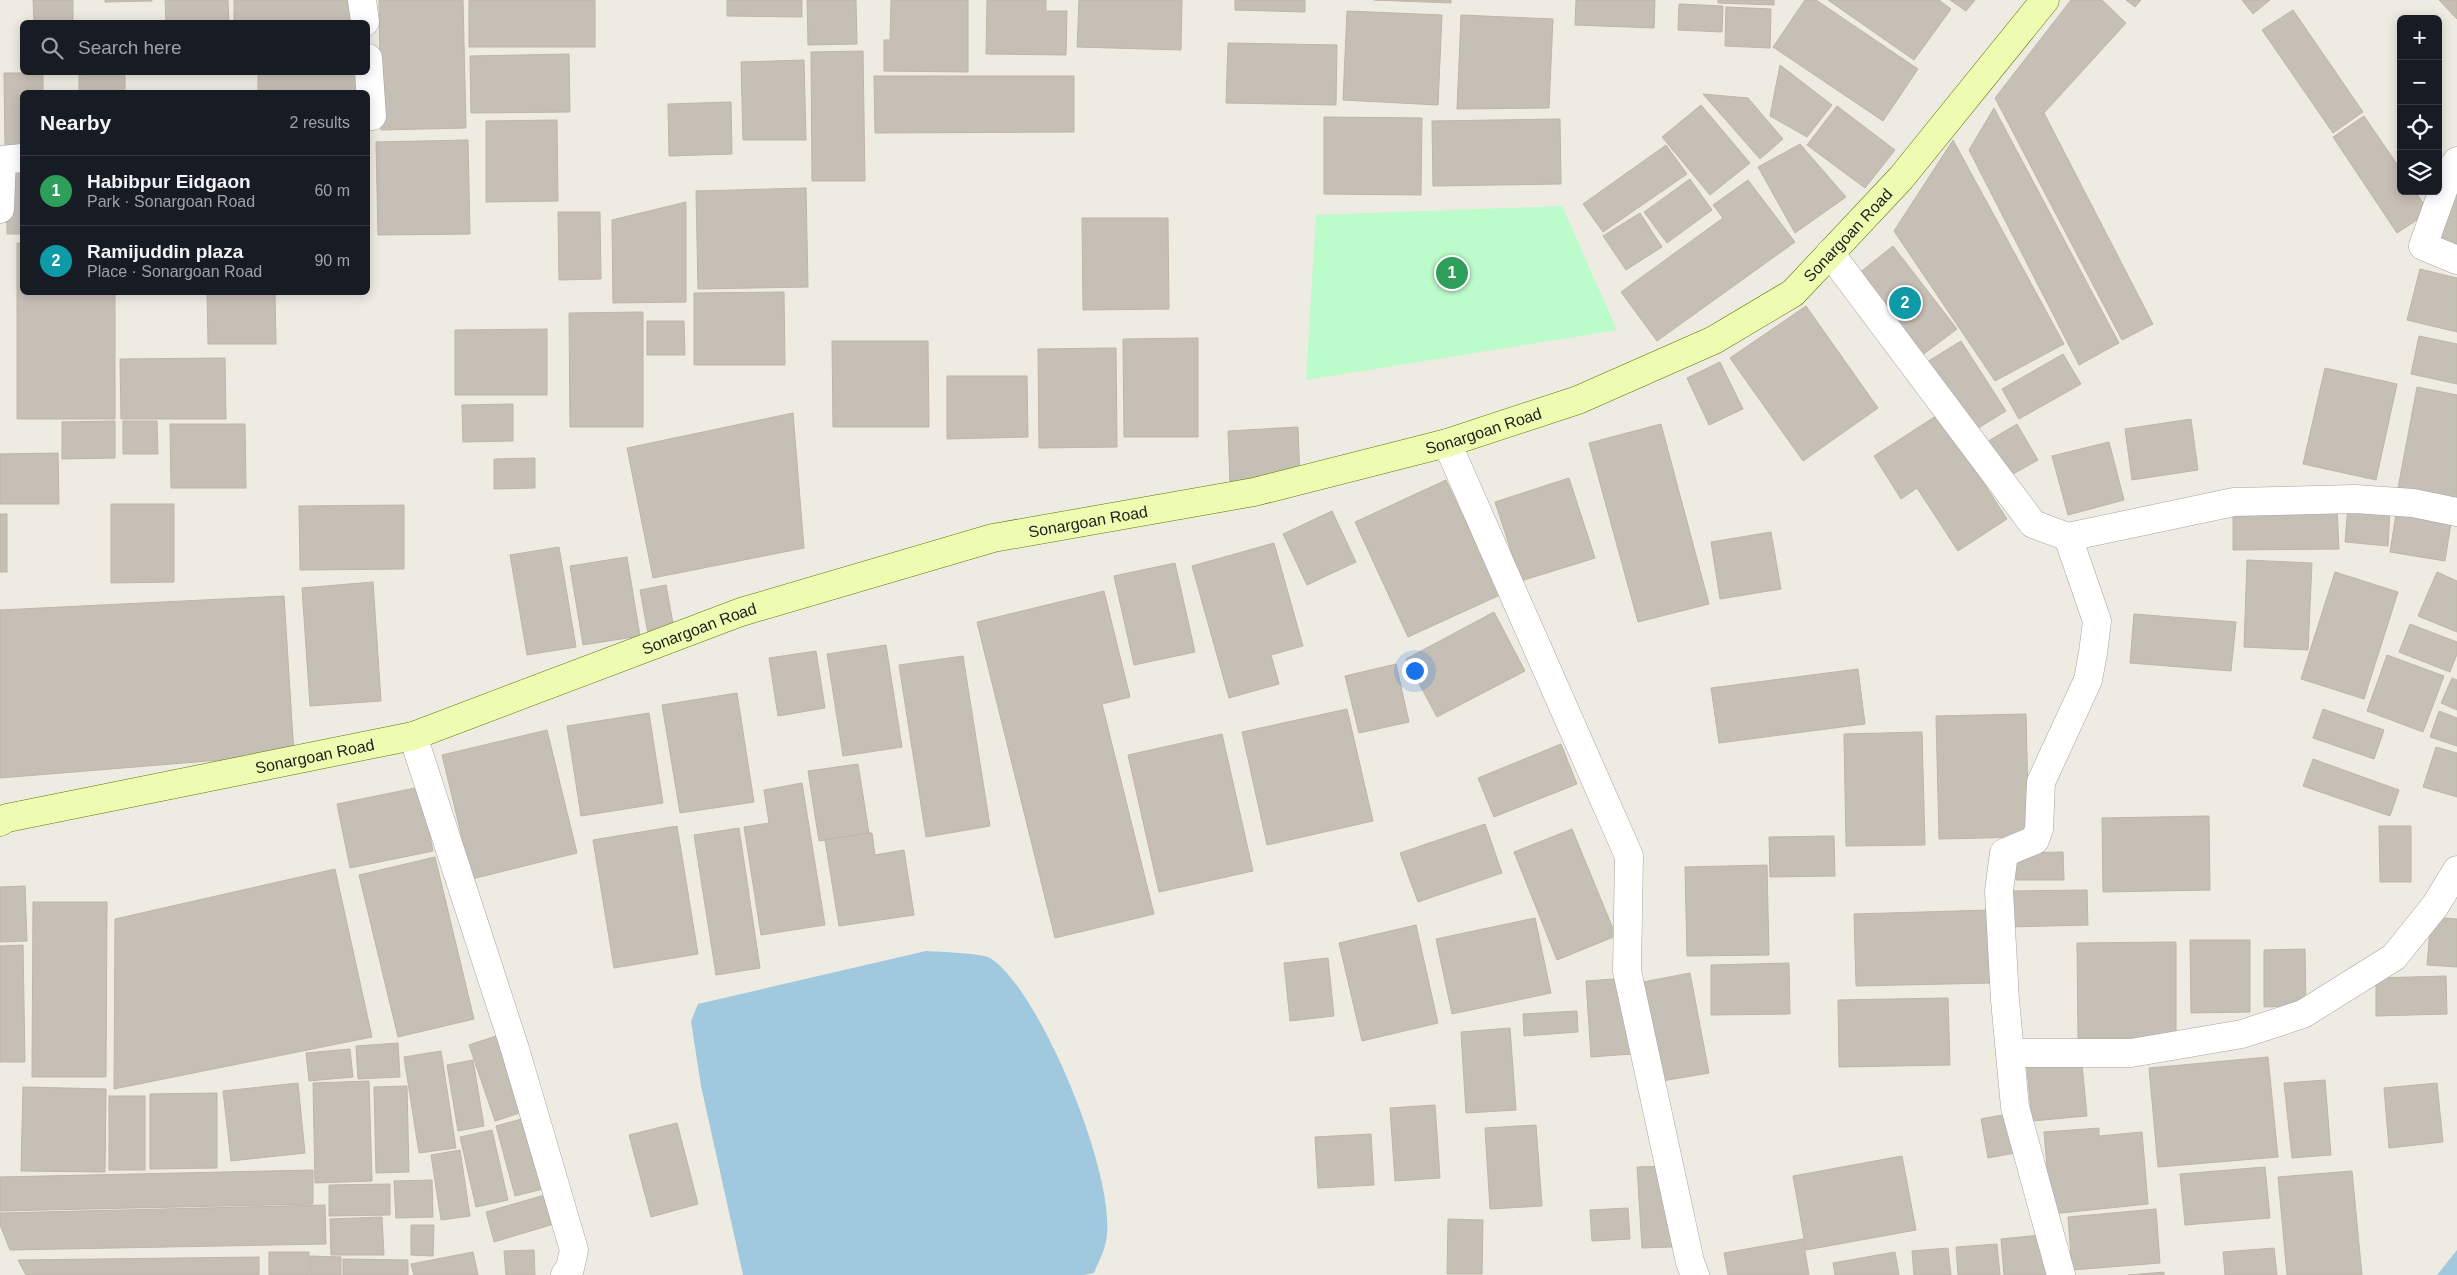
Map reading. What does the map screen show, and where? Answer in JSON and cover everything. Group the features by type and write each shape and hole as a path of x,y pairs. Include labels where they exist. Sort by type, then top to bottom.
{"main road":[{"name":"Sonargoan Road","path":"0,822 16,816 412,736 741,612 993,538 1254,492 1447,443 1578,400 1714,340 1793,293 1901,178 2045,0"}],"street":[{"path":"362,0 365,20"},
{"path":"369,75 372,116 370,116"},
{"path":"0,209 2,160 20,158"},
{"path":"2457,161 2450,171 2423,246 2457,260"},
{"path":"1830,253 2033,524 2068,536 2234,502 2355,499 2413,503 2457,512"},
{"path":"1447,443 1629,856 1627,971 1690,1262 1695,1275"},
{"path":"2061,1275 2016,1107 2005,1000 1999,891 2004,853 2035,840 2039,829 2041,782 2088,680 2097,621 2068,536"},
{"path":"412,736 515,1048 574,1250 570,1268 565,1275"},
{"path":"2010,1053 2131,1053 2242,1034 2303,1014 2394,957 2435,906 2457,870"}],"green space":[{"path":"1562,206 1617,330 1306,380 1316,215"}],"water":[{"path":"926,951 969,954 990,958 1010,977 1031,1007 1053,1046 1072,1089 1101,1176 1107,1213 1106,1241 1094,1273 1084,1275 743,1275 701,1086 691,1021 698,1004"},
{"path":"2457,1250 2457,1275 2437,1275"}],"building":[{"path":"33,0 73,0 73,20 34,20"},
{"path":"105,0 152,0 152,1 105,2"},
{"path":"165,0 228,0 229,20 166,20"},
{"path":"234,0 353,0 354,20 234,20"},
{"path":"379,0 463,0 466,128 381,130"},
{"path":"469,0 595,0 595,47 469,47"},
{"path":"727,0 802,0 802,17 727,16"},
{"path":"807,0 856,0 857,44 808,45"},
{"path":"891,0 968,0 968,72 884,71 884,40 890,40"},
{"path":"987,0 1046,0 1046,11 1067,11 1066,55 986,54"},
{"path":"1079,0 1182,0 1181,50 1077,47"},
{"path":"1235,0 1305,0 1305,12 1235,10"},
{"path":"1374,0 1451,0 1451,3"},
{"path":"1576,0 1655,0 1654,28 1575,25"},
{"path":"1718,0 1774,0 1774,5 1718,3"},
{"path":"1805,0 1816,0 1918,69 1883,121 1773,47"},
{"path":"1828,0 1939,0 1951,9 1914,60"},
{"path":"1950,0 1975,0 1966,11"},
{"path":"2071,0 2102,0 2126,23 2044,113 2153,324 2122,340 1995,98"},
{"path":"2126,0 2141,0 2135,7"},
{"path":"2242,0 2270,0 2253,14"},
{"path":"2439,0 2457,0 2457,19"},
{"path":"1679,4 1723,6 1722,32 1678,30"},
{"path":"1726,7 1771,9 1770,48 1725,46"},
{"path":"2293,10 2363,112 2333,133 2262,30"},
{"path":"1347,11 1442,15 1438,105 1343,100"},
{"path":"1461,15 1553,19 1549,108 1457,109"},
{"path":"1228,43 1337,45 1336,105 1226,103"},
{"path":"863,51 865,181 812,181 811,52"},
{"path":"569,54 570,112 471,113 470,56"},
{"path":"804,60 806,140 743,140 741,62"},
{"path":"1780,65 1832,105 1807,137 1770,116"},
{"path":"4,73 43,75 43,90 20,90 20,146 5,146"},
{"path":"79,75 125,75 125,90 79,90"},
{"path":"258,75 358,75 359,90 258,90"},
{"path":"874,76 1074,76 1074,132 875,133"},
{"path":"1703,94 1748,98 1783,139 1760,159"},
{"path":"731,102 732,154 669,156 668,104"},
{"path":"1701,105 1750,163 1710,195 1662,137"},
{"path":"1837,106 1895,150 1865,188 1807,145"},
{"path":"1994,108 2119,343 2079,365 1969,150"},
{"path":"2364,116 2397,164 2397,195 2418,195 2429,212 2397,233 2333,137"},
{"path":"1324,117 1422,118 1421,195 1324,194"},
{"path":"1560,119 1561,184 1433,186 1432,121"},
{"path":"557,120 558,201 486,202 486,121"},
{"path":"468,140 470,234 378,235 376,142"},
{"path":"1953,140 2064,344 1995,381 1894,231"},
{"path":"1800,144 1846,197 1795,233 1758,167"},
{"path":"1666,145 1687,174 1603,232 1583,204"},
{"path":"6,171 20,171 20,234 7,234"},
{"path":"1690,179 1712,210 1667,243 1644,212"},
{"path":"1748,180 1795,242 1657,341 1621,292 1723,218 1713,205"},
{"path":"806,188 808,287 698,289 696,191"},
{"path":"2450,190 2457,193 2457,252 2427,239"},
{"path":"686,202 686,302 613,303 612,220"},
{"path":"558,212 600,212 601,279 559,280"},
{"path":"1640,213 1662,247 1626,270 1603,236"},
{"path":"1082,218 1168,218 1169,309 1083,310"},
{"path":"17,243 20,243 20,295 115,295 115,419 17,419"},
{"path":"1893,246 1957,329 1917,359 1854,277"},
{"path":"2420,269 2457,278 2457,332 2407,320"},
{"path":"784,292 785,365 694,365 694,293"},
{"path":"207,295 275,295 276,344 208,344"},
{"path":"1806,306 1878,408 1803,461 1730,358"},
{"path":"643,312 643,427 570,427 569,313"},
{"path":"647,321 684,321 685,355 647,355"},
{"path":"547,329 547,395 455,395 455,330"},
{"path":"2419,336 2457,344 2457,384 2411,374"},
{"path":"1198,338 1198,437 1124,437 1123,339"},
{"path":"832,341 928,341 929,427 833,427"},
{"path":"1961,341 2006,411 1967,435 1922,365"},
{"path":"1116,348 1117,447 1039,448 1038,349"},
{"path":"2063,354 2081,384 2019,419 2002,389"},
{"path":"225,358 226,419 121,419 120,359"},
{"path":"1720,362 1743,409 1709,425 1687,378"},
{"path":"2325,368 2397,384 2376,480 2303,464"},
{"path":"947,376 1027,376 1028,437 947,439"},
{"path":"2417,387 2457,395 2457,499 2398,488"},
{"path":"513,404 513,441 463,442 462,405"},
{"path":"793,413 804,548 653,578 627,448"},
{"path":"1939,414 2007,519 1958,551 1917,488 1901,499 1874,456"},
{"path":"2191,419 2198,470 2132,480 2125,429"},
{"path":"115,421 115,458 62,459 62,422"},
{"path":"123,421 157,421 158,454 123,454"},
{"path":"170,424 245,424 246,488 171,488"},
{"path":"1661,424 1709,604 1638,622 1589,443"},
{"path":"2017,424 2038,460 2006,478 1985,443"},
{"path":"1298,427 1300,480 1230,483 1228,431"},
{"path":"2109,442 2124,500 2068,515 2052,456"},
{"path":"58,453 59,504 0,504 0,454"},
{"path":"535,458 535,488 494,489 494,459"},
{"path":"1569,478 1595,558 1521,581 1495,502"},
{"path":"1446,480 1500,595 1408,637 1355,522"},
{"path":"111,504 174,504 174,582 111,583"},
{"path":"404,505 404,569 300,570 299,506"},
{"path":"2348,505 2390,509 2388,546 2345,542"},
{"path":"2337,506 2339,549 2233,550 2233,507"},
{"path":"2397,508 2452,517 2445,561 2390,552"},
{"path":"1332,511 1356,562 1307,585 1283,534"},
{"path":"0,514 7,514 7,572 0,572"},
{"path":"1771,532 1781,589 1720,599 1711,542"},
{"path":"1274,543 1303,646 1271,655 1279,684 1229,698 1192,566"},
{"path":"559,547 576,647 527,655 510,555"},
{"path":"627,557 640,636 583,645 570,566"},
{"path":"2247,560 2312,563 2308,650 2244,647"},
{"path":"1175,563 1195,652 1134,665 1114,576"},
{"path":"2335,572 2398,592 2364,699 2301,679"},
{"path":"2437,572 2457,581 2457,632 2418,616"},
{"path":"373,582 381,701 310,706 302,588"},
{"path":"666,585 675,634 649,639 640,590"},
{"path":"1104,591 1130,697 1102,704 1154,914 1055,938 977,622"},
{"path":"284,596 294,754 0,778 0,610"},
{"path":"1494,612 1525,671 1437,717 1406,659"},
{"path":"2134,614 2236,622 2231,671 2130,663"},
{"path":"2410,624 2457,642 2457,654 2450,672 2399,652"},
{"path":"886,645 902,747 843,756 827,654"},
{"path":"816,651 825,708 778,716 769,658"},
{"path":"2387,655 2444,676 2423,732 2367,711"},
{"path":"963,656 990,826 926,837 899,665"},
{"path":"1396,664 1409,722 1359,733 1345,676"},
{"path":"1858,669 1865,724 1719,743 1711,688"},
{"path":"2452,678 2457,680 2457,710 2441,703"},
{"path":"737,693 754,802 680,813 662,705"},
{"path":"1347,709 1373,821 1267,845 1242,732"},
{"path":"2323,709 2384,730 2374,759 2313,738"},
{"path":"2439,711 2457,718 2457,746 2430,737"},
{"path":"649,713 663,803 581,816 567,726"},
{"path":"2026,714 2029,837 1939,839 1936,716"},
{"path":"547,730 577,853 472,879 442,755"},
{"path":"1922,732 1925,845 1846,846 1844,734"},
{"path":"1222,734 1253,871 1159,892 1128,755"},
{"path":"1561,744 1577,784 1494,817 1478,778"},
{"path":"2436,747 2457,753 2457,797 2423,787"},
{"path":"2313,759 2399,790 2390,816 2303,786"},
{"path":"858,764 869,833 819,841 808,771"},
{"path":"802,783 825,925 761,935 744,827 769,823 764,790"},
{"path":"420,787 433,851 350,868 337,804"},
{"path":"2209,816 2210,890 2103,892 2102,818"},
{"path":"1485,824 1502,873 1418,902 1400,853"},
{"path":"677,826 698,954 614,968 593,840"},
{"path":"2379,826 2411,826 2411,882 2380,882"},
{"path":"739,828 760,968 716,975 694,835"},
{"path":"1572,829 1616,936 1557,960 1514,852"},
{"path":"872,833 875,855 904,850 914,915 839,926 825,840"},
{"path":"1834,836 1835,876 1770,877 1769,837"},
{"path":"2063,852 2064,880 2016,880 2015,853"},
{"path":"435,857 474,1019 398,1037 359,875"},
{"path":"1767,865 1769,955 1687,956 1685,867"},
{"path":"335,869 372,1037 114,1089 115,919"},
{"path":"25,886 27,941 0,942 0,887"},
{"path":"2087,890 2088,925 2009,927 2008,891"},
{"path":"33,902 107,902 106,1077 32,1077"},
{"path":"1990,910 1991,983 1856,986 1854,914"},
{"path":"2431,917 2457,919 2457,967 2427,965"},
{"path":"1535,918 1551,993 1452,1014 1436,939"},
{"path":"1416,925 1438,1023 1362,1041 1339,943"},
{"path":"2190,940 2250,940 2250,1012 2191,1013"},
{"path":"2176,942 2176,1038 2078,1038 2077,943"},
{"path":"23,945 25,1062 0,1062 0,946"},
{"path":"2305,949 2306,1006 2264,1007 2264,950"},
{"path":"1328,958 1334,1016 1290,1021 1284,963"},
{"path":"1789,963 1790,1014 1711,1015 1711,965"},
{"path":"1690,973 1709,1073 1662,1081 1643,982"},
{"path":"2446,976 2447,1014 2376,1016 2376,978"},
{"path":"1627,978 1632,1054 1591,1057 1586,981"},
{"path":"1948,998 1950,1065 1839,1067 1838,1000"},
{"path":"1577,1011 1578,1032 1524,1036 1523,1014"},
{"path":"1510,1028 1516,1110 1466,1113 1461,1032"},
{"path":"496,1036 523,1112 495,1121 469,1045"},
{"path":"398,1043 400,1077 358,1079 356,1046"},
{"path":"350,1049 353,1077 309,1081 306,1053"},
{"path":"441,1051 456,1148 419,1153 404,1057"},
{"path":"2081,1054 2087,1116 2032,1121 2026,1059"},
{"path":"2268,1057 2278,1157 2158,1167 2149,1068"},
{"path":"473,1060 484,1126 458,1131 447,1065"},
{"path":"2325,1080 2331,1155 2292,1158 2284,1083"},
{"path":"369,1081 372,1181 315,1183 313,1083"},
{"path":"298,1083 305,1153 231,1161 223,1091"},
{"path":"2437,1083 2443,1142 2389,1148 2384,1088"},
{"path":"407,1086 409,1172 376,1173 374,1087"},
{"path":"23,1087 106,1089 105,1172 21,1171"},
{"path":"217,1093 217,1168 150,1169 150,1094"},
{"path":"109,1096 145,1096 145,1170 109,1170"},
{"path":"1435,1105 1440,1178 1395,1181 1390,1108"},
{"path":"2008,1114 2015,1153 1988,1158 1981,1119"},
{"path":"525,1118 543,1189 515,1196 496,1126"},
{"path":"677,1123 698,1204 651,1217 629,1135"},
{"path":"1536,1125 1542,1206 1490,1209 1485,1128"},
{"path":"2099,1128 2099,1136 2142,1132 2148,1204 2051,1214 2044,1132"},
{"path":"492,1130 508,1200 476,1207 460,1137"},
{"path":"1371,1134 1374,1185 1318,1188 1315,1137"},
{"path":"460,1150 470,1216 441,1220 431,1155"},
{"path":"1902,1156 1916,1230 1806,1250 1793,1176"},
{"path":"1667,1166 1672,1247 1642,1248 1637,1167"},
{"path":"2265,1167 2270,1218 2185,1225 2180,1174"},
{"path":"313,1170 313,1204 0,1211 0,1177"},
{"path":"2352,1171 2362,1275 2287,1275 2278,1177"},
{"path":"432,1180 433,1217 396,1218 394,1181"},
{"path":"390,1184 390,1215 329,1216 329,1185"},
{"path":"548,1194 557,1223 494,1242 486,1212"},
{"path":"325,1205 326,1244 10,1250 0,1225 0,1213"},
{"path":"1628,1208 1630,1239 1592,1241 1590,1210"},
{"path":"2156,1209 2160,1263 2072,1270 2068,1217"},
{"path":"382,1217 384,1255 331,1255 330,1219"},
{"path":"1448,1219 1483,1220 1482,1274 1447,1274"},
{"path":"411,1225 434,1225 433,1256 411,1255"},
{"path":"2050,1234 2054,1275 2004,1275 2001,1239"},
{"path":"1803,1239 1809,1275 1728,1275 1724,1253"},
{"path":"1997,1244 2000,1275 1958,1275 1956,1247"},
{"path":"1948,1248 1951,1275 1914,1275 1912,1251"},
{"path":"2274,1248 2277,1275 2225,1275 2223,1252"},
{"path":"534,1250 535,1275 506,1275 504,1251"},
{"path":"269,1252 309,1252 309,1275 269,1275"},
{"path":"473,1252 478,1275 414,1275 411,1264"},
{"path":"1895,1252 1899,1275 1835,1275 1833,1263"},
{"path":"310,1256 341,1257 341,1275 310,1275"},
{"path":"259,1257 259,1275 26,1275 18,1260"},
{"path":"343,1259 408,1260 408,1275 343,1275"},
{"path":"2164,1272 2164,1275 2128,1275"}],"place":[{"name":"Habibpur Eidgaon","path":"1452,273"},
{"name":"Ramijuddin plaza","path":"1905,303"}]}
